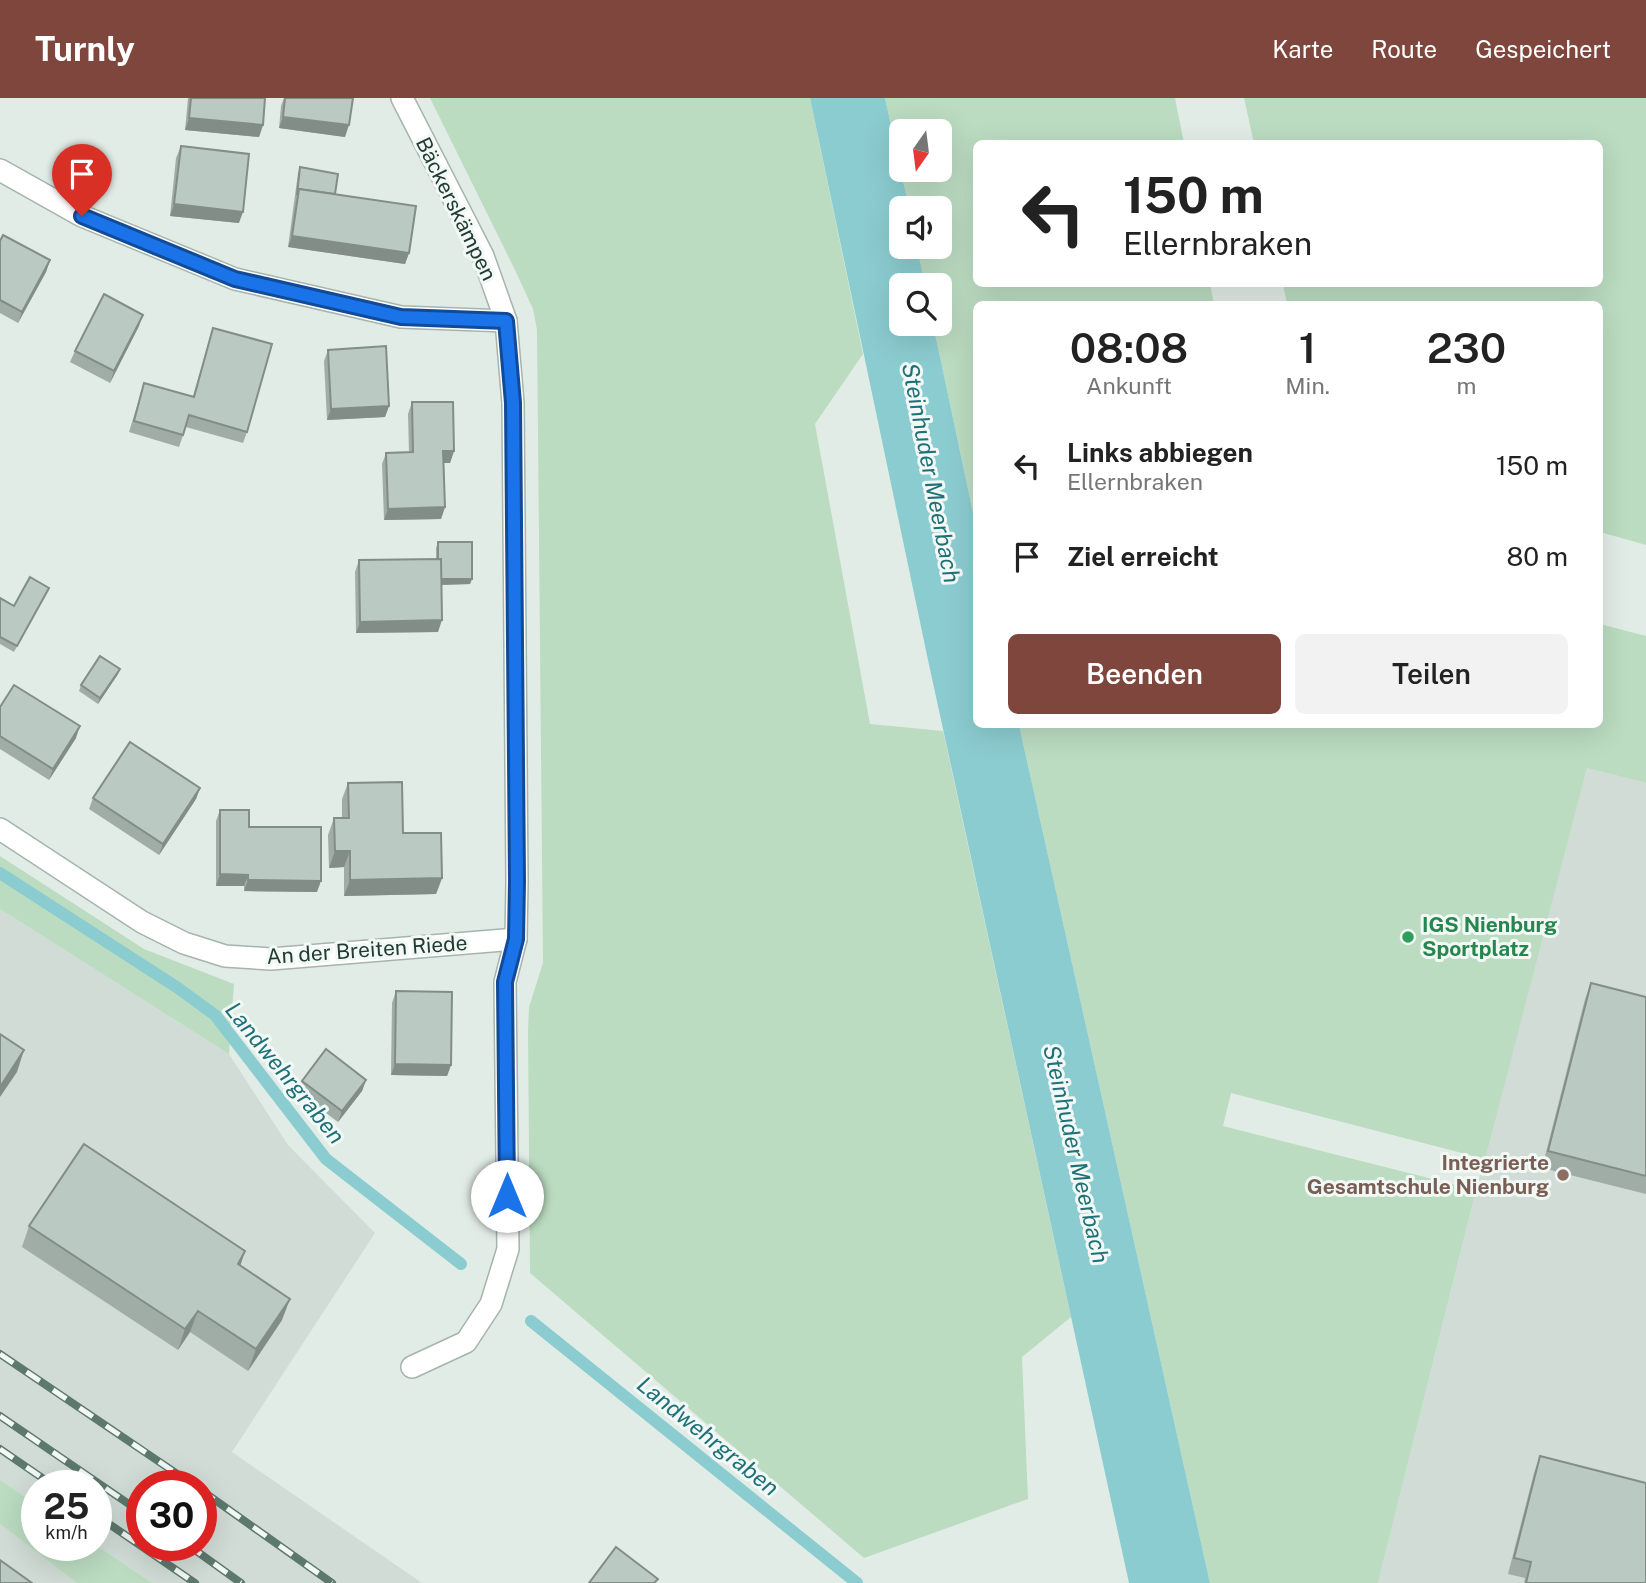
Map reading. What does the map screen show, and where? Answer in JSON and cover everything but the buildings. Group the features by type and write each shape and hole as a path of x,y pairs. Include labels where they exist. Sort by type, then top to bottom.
{"street":[{"name":"Bäckerskämpen","path":"401,98 483,256 506,321 513,403 516,939 505,982 508,1249 491,1304 466,1342 412,1367"},
{"path":"0,170 82,216 235,279 401,317 506,321"},
{"name":"An der Breiten Riede","path":"0,830 142,922 184,943 225,956 271,959 516,939"}],"shaded area":[{"name":"Integrierte Gesamtschule Nienburg","path":"1587,768 1646,783 1646,1583 1378,1583 1476,1190"},
{"path":"0,909 229,1054 288,1145 375,1233 232,1452 422,1583 152,1583 112,1556 112,1470 21,1470 21,1494 0,1480"},
{"path":"0,1524 21,1540 21,1561 48,1561 77,1583 0,1583"}],"green space":[{"path":"430,98 810,98 863,354 815,424 870,724 943,731 1071,1317 1022,1357 1028,1499 864,1558 530,1273 529,1007 543,963 537,330 533,309"},
{"path":"885,98 1175,98 1183,140 973,140 973,287 1211,287 1213,301 973,301 973,513 936,336 952,336 952,273 922,273 920,259 952,259 952,196 906,196 903,182 952,182 952,119 890,119"},
{"path":"1244,98 1646,98 1646,545 1603,533 1603,301 1286,301 1284,287 1603,287 1603,140 1253,140"},
{"path":"1603,625 1646,636 1646,783 1587,768 1485,1159 1231,1093 1223,1126 1476,1190 1378,1583 1210,1583 1020,728 1603,728"},
{"path":"0,856 144,949 234,984 229,1054 0,909"},
{"path":"0,1480 21,1494 21,1540 0,1524"},
{"path":"112,1556 152,1583 77,1583 48,1561 112,1561"}],"water":[{"name":"Steinhuder Meerbach","path":"810,98 885,98 890,119 889,182 903,182 906,196 889,196 889,259 920,259 922,273 889,273 889,336 936,336 973,513 973,728 1020,728 1210,1583 1129,1583 928,660"}],"waterway":[{"name":"Landwehrgraben","path":"0,873 178,988 215,1015 326,1159 461,1264"},
{"name":"Landwehrgraben","path":"531,1321 857,1583"}],"railway":[{"path":"0,1354 171,1470"},
{"path":"0,1416 126,1502"},
{"path":"0,1449 31,1470"},
{"path":"217,1501 332,1583"},
{"path":"112,1526 195,1583"},
{"path":"210,1561 241,1583"}],"place":[{"name":"IGS Nienburg Sportplatz","path":"1408,937"},
{"name":"Integrierte Gesamtschule Nienburg","path":"1563,1175"}],"route":[{"path":"82,216 235,279 401,317 506,321 513,403 517,881 516,939 505,982 507,1196"}]}
